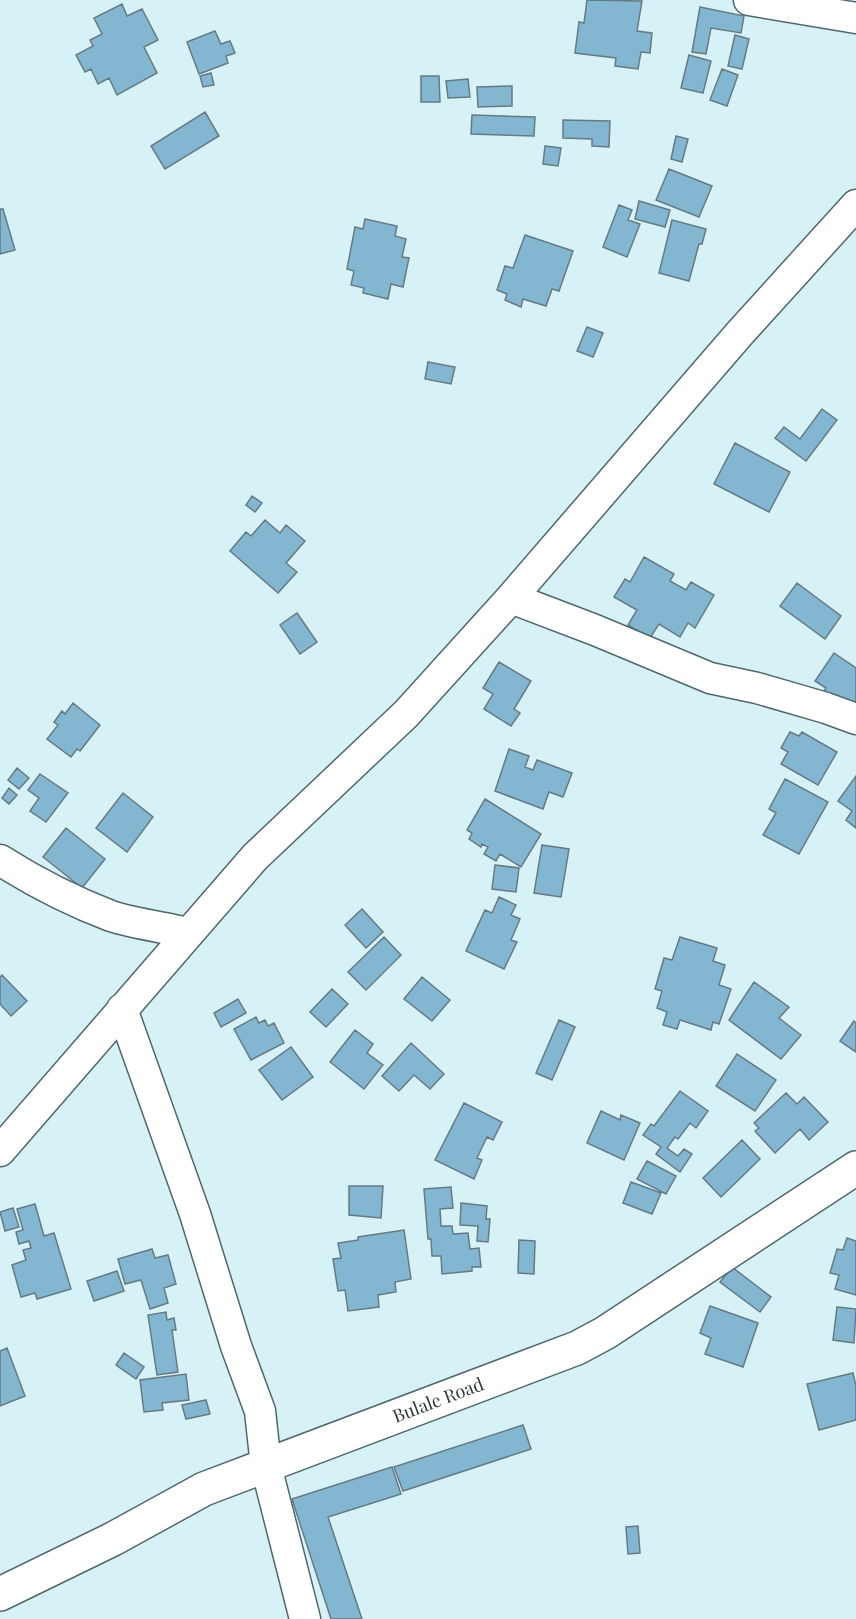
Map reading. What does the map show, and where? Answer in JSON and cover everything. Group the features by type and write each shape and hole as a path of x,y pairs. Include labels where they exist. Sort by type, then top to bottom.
{"street":[{"path":"749,0 856,18"},
{"path":"0,1151 255,857 406,714 512,598 740,333 856,205"},
{"path":"512,598 710,678 757,688 856,719"},
{"path":"0,860 57,891 113,916 188,933"},
{"path":"122,1009 195,1214 236,1346 260,1411 266,1466 305,1619"},
{"name":"Bulale Road","path":"0,1594 113,1539 204,1489 577,1348 605,1333 856,1168"}],"building":[{"path":"587,0 642,1 637,31 652,33 650,53 641,52 638,69 615,66 616,58 575,53 579,22 584,23"},
{"path":"122,4 127,16 142,9 158,40 144,47 157,73 117,95 109,78 98,84 91,69 85,72 76,55 93,46 90,40 102,34 94,18"},
{"path":"700,7 744,16 741,33 711,28 706,54 692,52"},
{"path":"215,31 221,44 230,41 235,53 226,56 228,63 199,74 187,42"},
{"path":"735,35 749,39 742,69 728,66"},
{"path":"689,55 711,61 703,93 681,88"},
{"path":"722,69 738,75 727,106 710,100"},
{"path":"211,73 214,85 203,87 200,76"},
{"path":"421,76 439,76 440,102 421,102"},
{"path":"468,79 470,97 448,98 446,81"},
{"path":"512,86 512,106 478,107 477,87"},
{"path":"205,112 219,136 165,169 151,146"},
{"path":"472,115 535,117 534,136 471,134"},
{"path":"563,120 610,121 609,147 592,146 592,139 563,138"},
{"path":"676,136 688,139 682,162 671,159"},
{"path":"545,146 561,148 558,166 543,164"},
{"path":"669,169 712,186 699,217 656,200"},
{"path":"639,201 670,210 665,227 635,219"},
{"path":"619,205 632,210 628,220 640,224 627,257 603,247"},
{"path":"0,209 3,209 15,250 0,254"},
{"path":"365,219 397,226 395,236 406,239 402,257 409,258 403,287 391,284 388,299 363,293 364,288 351,285 354,271 347,269 355,227 363,229"},
{"path":"672,220 706,229 702,244 699,244 689,281 659,273"},
{"path":"525,235 573,251 559,291 552,289 546,306 523,299 521,307 505,300 507,294 497,290 505,266 513,268"},
{"path":"587,327 603,333 593,357 577,351"},
{"path":"428,362 455,367 451,384 425,379"},
{"path":"822,409 837,420 806,461 775,438 784,427 800,439"},
{"path":"735,443 790,472 769,512 714,484"},
{"path":"252,496 262,503 255,512 246,505"},
{"path":"265,520 280,533 286,525 305,541 286,563 297,572 278,593 230,551 246,532 251,536"},
{"path":"644,557 674,574 670,581 686,590 691,582 714,595 695,628 688,623 680,637 659,624 650,638 628,625 637,610 614,597 625,579 630,582"},
{"path":"797,583 841,616 825,639 780,606"},
{"path":"297,613 317,642 300,654 280,625"},
{"path":"834,653 856,668 856,709 821,695 826,688 815,681"},
{"path":"499,662 531,681 514,709 520,713 511,726 484,709 493,694 483,688"},
{"path":"73,703 100,725 80,751 77,749 71,757 47,739 58,725 54,722 62,711 65,714"},
{"path":"790,732 799,736 802,732 837,752 818,785 781,764 788,752 781,748"},
{"path":"509,749 529,756 525,767 533,770 537,760 572,773 563,797 549,792 543,809 495,791"},
{"path":"17,768 29,778 19,789 8,780"},
{"path":"40,774 68,793 46,822 30,811 39,798 28,790"},
{"path":"856,776 856,828 846,820 852,811 838,801"},
{"path":"785,779 828,802 799,854 763,835 776,813 769,809"},
{"path":"9,788 17,795 9,804 2,798"},
{"path":"123,793 153,817 127,852 96,828"},
{"path":"485,799 541,834 521,867 500,854 496,861 484,854 488,847 482,844 481,847 469,839 472,833 467,830"},
{"path":"66,828 105,859 82,888 43,857"},
{"path":"542,845 569,849 561,897 534,893"},
{"path":"495,865 519,868 516,892 492,889"},
{"path":"499,897 516,905 511,915 520,919 511,940 517,942 504,969 466,951 485,910 492,913"},
{"path":"362,909 383,932 366,948 345,925"},
{"path":"384,937 401,955 366,990 348,972"},
{"path":"680,937 717,948 713,961 725,965 719,985 731,989 719,1024 713,1022 711,1030 680,1020 677,1029 663,1025 667,1012 657,1008 662,991 655,989 664,958 672,960"},
{"path":"2,975 27,1001 11,1016 0,1004 0,977"},
{"path":"422,977 450,1000 432,1021 404,999"},
{"path":"754,982 789,1007 779,1018 801,1035 781,1059 729,1020"},
{"path":"332,989 348,1004 326,1027 310,1012"},
{"path":"238,999 246,1013 221,1027 214,1013"},
{"path":"256,1017 259,1023 265,1020 268,1026 274,1023 284,1043 251,1060 234,1029"},
{"path":"559,1020 575,1027 552,1080 536,1073"},
{"path":"854,1021 856,1023 856,1052 840,1041"},
{"path":"355,1030 373,1044 367,1053 383,1065 364,1089 330,1062"},
{"path":"411,1043 444,1074 430,1089 414,1075 399,1091 382,1076"},
{"path":"291,1047 313,1077 282,1100 259,1070"},
{"path":"737,1054 776,1080 755,1111 716,1086"},
{"path":"680,1091 708,1111 696,1128 690,1123 678,1139 675,1137 667,1148 678,1156 684,1149 692,1154 680,1172 656,1154 661,1147 643,1135 651,1124 654,1126"},
{"path":"786,1093 797,1104 804,1097 828,1122 809,1140 800,1129 775,1153 755,1131 759,1128 754,1123"},
{"path":"464,1103 502,1122 493,1140 487,1137 477,1158 482,1160 474,1179 435,1160"},
{"path":"601,1111 620,1120 621,1115 640,1123 624,1160 587,1143"},
{"path":"742,1140 760,1159 721,1197 703,1178"},
{"path":"647,1161 676,1176 666,1194 637,1179"},
{"path":"631,1182 661,1193 652,1214 623,1203"},
{"path":"349,1186 383,1186 381,1218 349,1215"},
{"path":"451,1187 453,1208 440,1209 441,1226 452,1226 453,1234 468,1233 470,1249 479,1248 481,1267 472,1267 472,1271 442,1274 441,1256 432,1256 431,1239 428,1239 424,1189"},
{"path":"461,1203 487,1206 486,1219 490,1219 488,1242 477,1241 478,1226 460,1225"},
{"path":"35,1204 44,1236 54,1233 71,1289 37,1299 35,1293 21,1297 12,1265 26,1260 23,1250 31,1248 29,1241 19,1244 16,1232 23,1230 17,1209"},
{"path":"13,1208 19,1227 5,1231 0,1212"},
{"path":"404,1230 411,1279 395,1282 396,1292 378,1295 379,1307 348,1311 345,1290 338,1291 333,1259 341,1258 338,1243 358,1240 358,1237"},
{"path":"847,1238 856,1241 856,1295 835,1289 839,1275 830,1273 837,1249 843,1250"},
{"path":"519,1240 535,1241 534,1274 518,1273"},
{"path":"152,1249 155,1258 168,1255 176,1284 164,1288 168,1303 150,1309 141,1280 125,1284 118,1259"},
{"path":"732,1267 771,1297 760,1312 720,1282"},
{"path":"117,1271 124,1291 94,1301 87,1281"},
{"path":"710,1306 758,1323 743,1367 705,1354 711,1338 700,1333"},
{"path":"837,1307 856,1309 854,1343 833,1340"},
{"path":"166,1312 167,1320 174,1318 176,1330 172,1330 178,1372 157,1375 148,1315"},
{"path":"7,1348 25,1396 0,1406 0,1351"},
{"path":"124,1353 144,1367 136,1379 116,1365"},
{"path":"853,1373 856,1386 856,1420 819,1430 807,1384"},
{"path":"186,1374 189,1400 162,1403 163,1410 144,1412 140,1380"},
{"path":"206,1400 210,1414 186,1419 182,1405"},
{"path":"523,1425 531,1449 403,1491 394,1467"},
{"path":"392,1467 401,1494 328,1517 362,1619 331,1619 292,1499"},
{"path":"638,1526 640,1553 628,1554 626,1527"}]}
